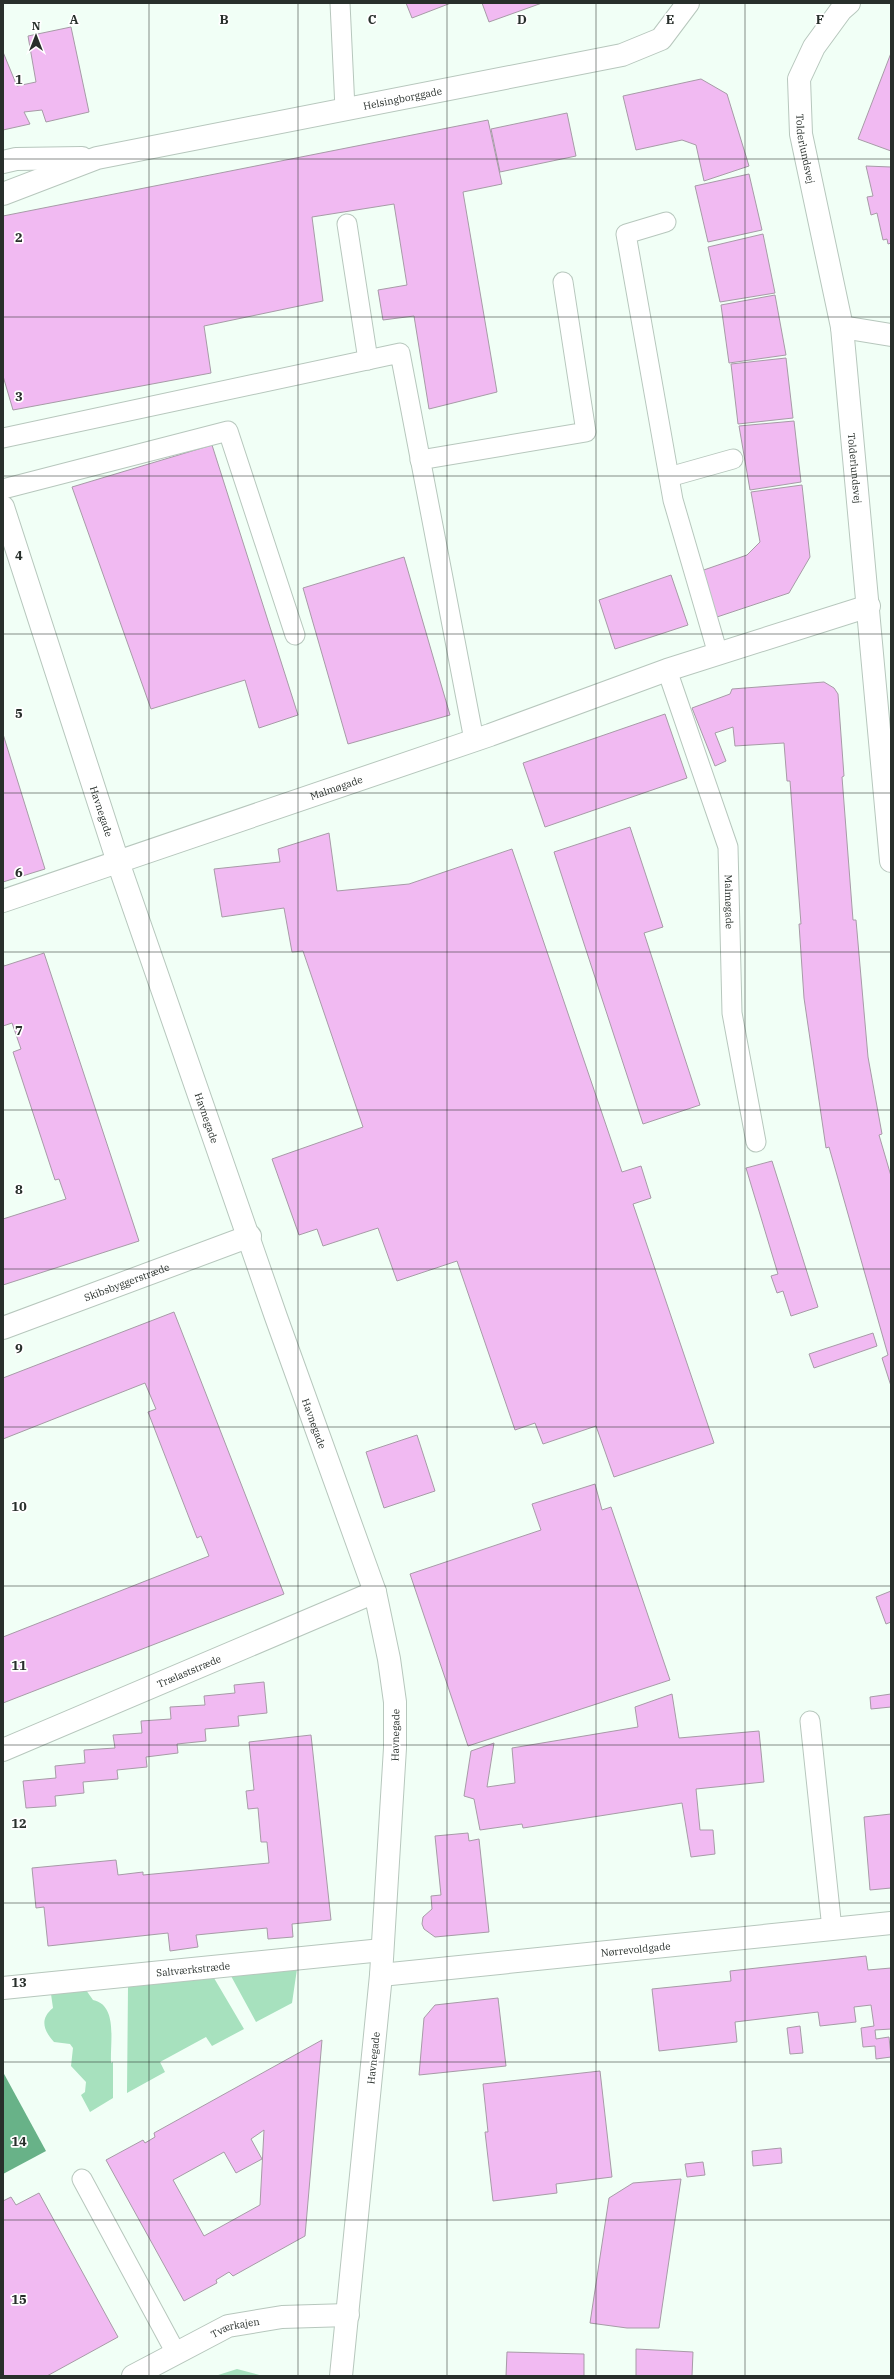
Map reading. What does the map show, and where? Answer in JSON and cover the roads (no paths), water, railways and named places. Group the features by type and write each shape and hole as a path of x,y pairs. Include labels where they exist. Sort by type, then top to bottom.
{"street":[{"name":"Helsingborggade","path":"3,194 97,158 622,55 661,39 688,3"},
{"name":"Tolderlundsvej","path":"850,3 840,10 814,47 799,79 801,134 842,327 869,606 891,860"},
{"name":"Helsingborggade","path":"3,162 16,159 97,158"},
{"path":"842,327 891,335"},
{"name":"Havnegade","path":"3,508 8,537 118,862 375,1592 389,1659 395,1702 395,1748 381,1975 341,2376"},
{"name":"Malmøgade","path":"3,901 474,740 667,670 869,606"},
{"name":"Skibsbyggerstræde","path":"3,1328 250,1236"},
{"name":"Trælaststræde","path":"3,1750 375,1592"},
{"name":"Nørrevoldgade","path":"381,1975 891,1923"},
{"name":"Saltværkstræde","path":"3,1988 382,1950"},
{"name":"Tværkajen","path":"133,2376 228,2326 282,2317 348,2314"}],"lane":[{"path":"340,3 345,109"},
{"path":"666,222 626,234 673,500 718,654"},
{"path":"347,224 368,360"},
{"path":"420,460 586,432 563,282"},
{"path":"3,438 400,353 474,740"},
{"path":"3,489 228,431 295,635"},
{"path":"669,477 733,458"},
{"name":"Malmøgade","path":"667,670 728,847 732,1013 756,1142"},
{"path":"810,1721 832,1929"},
{"path":"82,2179 176,2353"}]}
